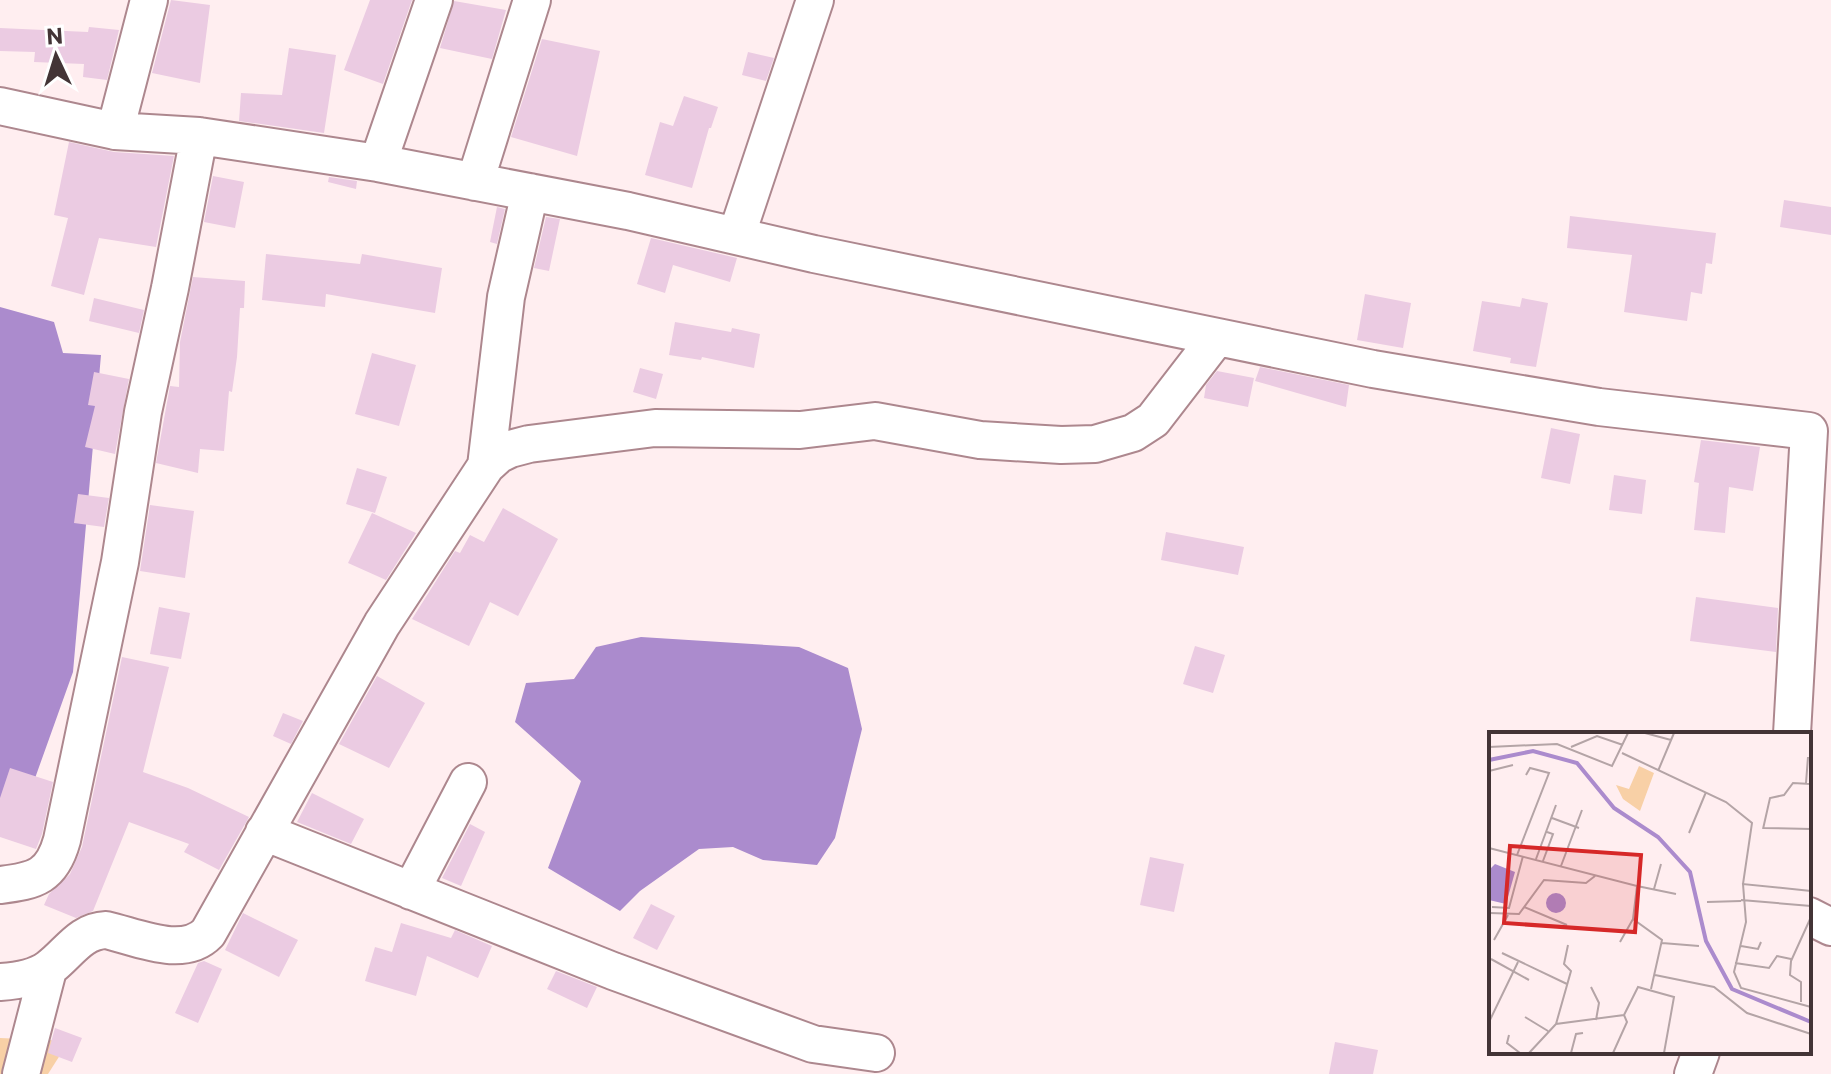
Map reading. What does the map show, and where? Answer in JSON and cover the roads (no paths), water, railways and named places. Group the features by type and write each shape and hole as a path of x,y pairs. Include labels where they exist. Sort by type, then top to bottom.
{"street":[{"path":"115,131 149,0"},
{"path":"378,163 434,0"},
{"path":"475,182 532,0"},
{"path":"737,234 815,0"},
{"path":"0,106 115,131 199,136 378,163 530,192 1373,369 1599,407 1820,433 1792,732"},
{"path":"0,885 43,875 52,867 62,840 120,562 143,412 199,136"},
{"path":"486,466 506,297 530,192"},
{"path":"0,982 31,977 48,970 86,934 95,931 106,930 172,946 199,942 208,933 382,624 486,466 498,455 529,444 655,428 800,430 875,421 980,440 1095,444 1133,433 1153,420 1217,337"},
{"path":"411,891 468,782"},
{"path":"264,832 613,971 813,1044 876,1053"},
{"path":"1811,917 1831,927"},
{"path":"21,1074 48,970"},
{"path":"1693,1074 1700,1054"}]}
